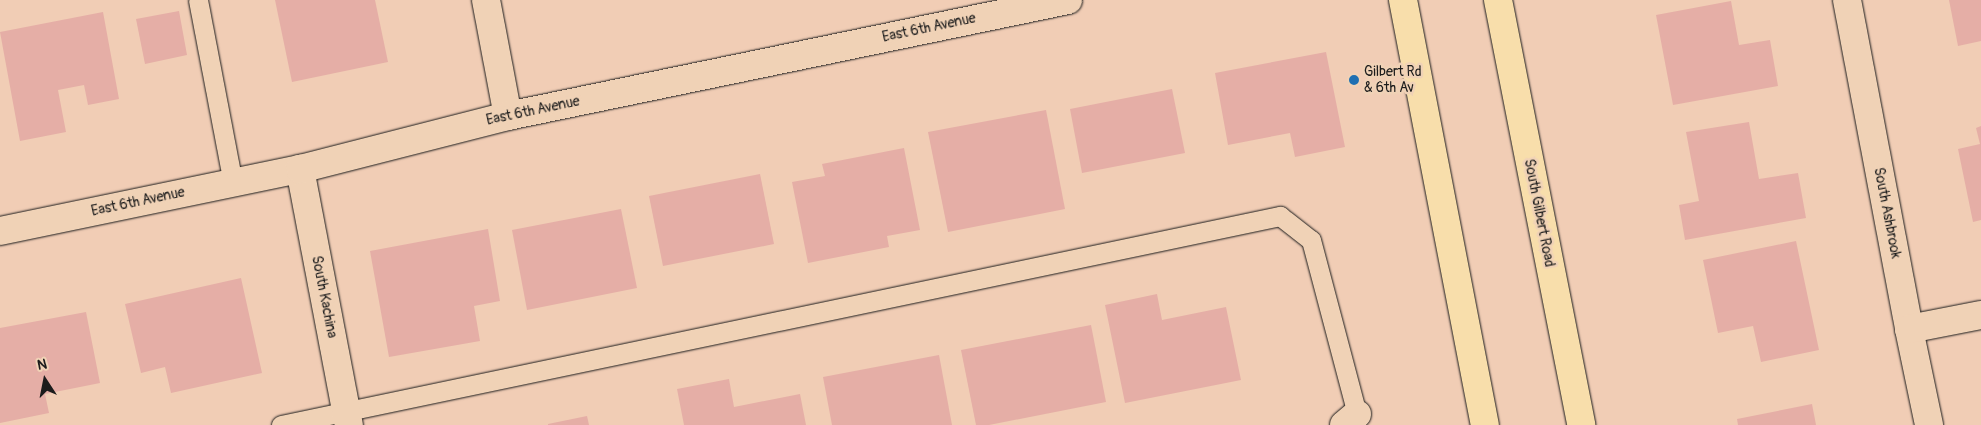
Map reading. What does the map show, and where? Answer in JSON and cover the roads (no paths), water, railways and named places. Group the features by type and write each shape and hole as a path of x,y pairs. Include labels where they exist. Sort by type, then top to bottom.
{"main road":[{"path":"1403,0 1485,425"},
{"name":"South Gilbert Road","path":"1498,0 1581,425"}],"street":[{"path":"486,0 508,116"},
{"name":"East 6th Avenue","path":"0,231 300,169 508,116 1068,0"},
{"name":"South Ashbrook","path":"1847,0 1908,330 1929,425"},
{"name":"South Kachina","path":"300,169 348,417"},
{"path":"1908,330 1981,315"}],"lane":[{"path":"198,0 233,183"},
{"path":"281,425 348,417 1280,216 1311,240 1350,420"}],"place":[{"name":"Gilbert Rd & 6th Av","path":"1354,80"}]}
